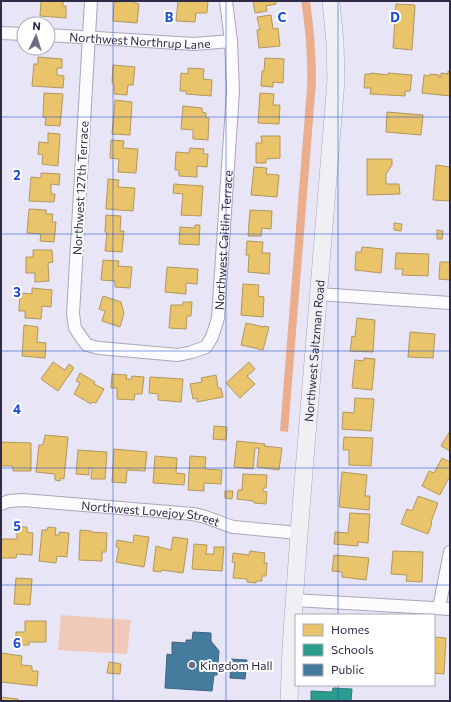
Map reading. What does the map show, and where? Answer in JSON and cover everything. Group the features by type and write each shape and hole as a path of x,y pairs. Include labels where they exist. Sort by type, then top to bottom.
{"main road":[{"name":"Northwest Saltzman Road","path":"289,701 299,533 336,80 335,43 331,1"}],"street":[{"name":"Northwest 127th Terrace","path":"81,337 75,328 73,314 91,1"},
{"name":"Northwest Caitlin Terrace","path":"81,337 87,344 99,348 178,355 192,352 206,346 212,337 218,318 233,91 231,41 226,1"},
{"path":"1,33 16,34"},
{"name":"Northwest Northrup Lane","path":"56,36 194,44 231,41"},
{"path":"318,294 450,304"},
{"name":"Northwest Lovejoy Street","path":"1,504 9,501 23,500 193,514 204,516 233,527 299,533"},
{"path":"294,600 444,609 450,552"}],"shaded area":[{"path":"301,1 310,1 313,21 316,82 288,432 280,431 307,88 306,44"},
{"path":"61,615 131,620 127,654 58,650"}],"building: Homes":[{"path":"41,1 63,1 63,6 66,6 66,18 56,17 56,16 40,16"},
{"path":"134,1 134,3 139,4 137,23 113,21 114,2"},
{"path":"178,1 208,1 207,13 196,13 195,22 176,21"},
{"path":"253,1 276,1 276,4 266,6 267,11 255,13"},
{"path":"396,4 415,5 412,50 393,48"},
{"path":"271,15 273,29 278,28 280,46 259,48 257,30 260,30 257,17"},
{"path":"38,57 62,59 62,68 57,68 57,75 64,76 63,88 32,86 34,64 38,64"},
{"path":"265,58 284,59 283,83 273,82 273,87 261,86"},
{"path":"113,65 135,67 133,85 128,85 127,95 114,94 114,84 112,83"},
{"path":"188,68 204,69 203,79 212,80 211,96 186,94 186,91 180,91 181,73 188,74"},
{"path":"448,71 450,72 450,96 422,93 424,75 439,75 439,77 441,77 441,73 448,74"},
{"path":"365,74 412,75 410,91 405,91 405,96 370,94 371,88 364,88"},
{"path":"44,93 63,94 60,126 45,125 46,118 43,117"},
{"path":"260,93 274,94 273,105 280,105 279,124 258,123"},
{"path":"115,100 132,102 130,135 112,134"},
{"path":"183,106 202,108 202,112 206,113 206,118 209,118 208,140 193,139 193,130 181,129"},
{"path":"387,112 423,115 421,135 386,132"},
{"path":"48,133 60,134 58,166 42,164 43,155 38,154 39,142 48,143"},
{"path":"261,136 280,136 280,158 266,159 266,163 256,163 256,143 262,143"},
{"path":"111,140 124,141 123,148 138,149 136,173 118,172 119,159 110,158"},
{"path":"190,148 204,149 203,154 208,154 207,167 197,166 197,177 179,176 179,170 175,170 176,152 189,153"},
{"path":"367,159 392,159 392,165 386,174 386,184 399,184 400,194 367,195"},
{"path":"436,165 450,167 450,201 433,200"},
{"path":"254,167 267,168 266,174 279,175 277,197 251,195"},
{"path":"41,173 60,174 59,185 51,184 51,194 55,194 54,202 29,201 31,177 41,178"},
{"path":"108,179 119,180 118,187 135,188 133,211 106,209"},
{"path":"174,184 203,186 201,216 181,215 183,194 173,193"},
{"path":"29,209 46,210 46,214 53,214 52,222 56,222 54,242 40,241 41,234 27,233"},
{"path":"250,210 272,211 271,229 262,228 261,236 248,236"},
{"path":"106,215 121,216 120,231 124,231 122,252 105,251 107,233 105,232"},
{"path":"394,223 402,224 401,231 394,230"},
{"path":"195,225 200,225 199,245 179,244 180,227 195,228"},
{"path":"437,230 443,231 442,239 437,239"},
{"path":"247,241 263,242 262,253 270,253 269,274 248,272 249,255 246,255"},
{"path":"362,247 383,249 381,273 355,270 356,252 361,252"},
{"path":"33,250 52,250 53,262 48,263 49,281 35,282 35,273 26,273 26,257 33,257"},
{"path":"396,253 429,254 428,276 402,275 403,269 395,269"},
{"path":"103,260 119,261 118,266 132,267 130,288 115,287 115,281 101,280"},
{"path":"440,262 450,262 450,280 439,279"},
{"path":"167,267 198,269 197,284 186,283 186,294 165,292"},
{"path":"243,284 259,285 258,296 264,297 263,317 241,315"},
{"path":"32,288 52,290 51,307 42,306 41,319 25,318 25,311 19,311 20,293 32,294"},
{"path":"103,296 121,302 124,313 120,327 102,321 105,311 99,309"},
{"path":"183,302 192,302 191,316 187,316 186,329 169,328 171,305 183,305"},
{"path":"357,318 375,320 373,352 350,351 352,336 355,337"},
{"path":"246,323 269,327 263,350 241,345"},
{"path":"24,325 38,327 37,342 46,343 45,358 22,356"},
{"path":"410,332 435,334 433,358 408,357"},
{"path":"364,358 375,359 372,390 352,388 355,360 364,361"},
{"path":"53,362 65,370 69,364 74,368 58,391 41,379"},
{"path":"249,362 255,369 247,376 255,384 240,398 226,383"},
{"path":"80,373 95,382 94,384 104,389 96,403 93,402 91,404 74,394 80,383 76,381"},
{"path":"112,374 127,375 126,379 131,379 132,376 144,377 142,394 135,394 134,400 117,399 117,388 111,388"},
{"path":"216,375 218,388 221,388 223,397 197,402 197,398 193,399 190,384 202,382 201,378"},
{"path":"150,377 183,379 181,402 158,400 158,394 149,393"},
{"path":"355,398 374,399 371,431 342,429 343,412 354,413"},
{"path":"214,426 227,427 226,440 213,439"},
{"path":"450,431 450,451 441,446"},
{"path":"45,435 68,437 64,479 61,478 60,481 55,480 55,474 36,472 39,445 43,445"},
{"path":"344,437 373,438 371,466 349,465 349,450 343,450"},
{"path":"237,441 265,444 264,446 282,448 279,470 257,467 259,448 255,448 253,469 234,467"},
{"path":"1,442 31,443 31,471 13,471 13,466 1,466"},
{"path":"114,449 147,452 145,471 127,470 126,483 112,482"},
{"path":"78,450 107,452 105,479 91,479 92,468 89,468 89,475 76,474"},
{"path":"155,456 177,458 176,473 185,474 184,485 153,483"},
{"path":"190,456 206,457 205,469 222,470 221,484 204,483 204,491 188,490"},
{"path":"442,458 450,462 450,480 448,479 440,495 422,486 429,471 434,473"},
{"path":"342,472 367,475 365,496 370,496 369,510 339,507"},
{"path":"243,474 267,475 266,488 263,488 263,491 267,492 266,504 237,499 238,490 242,490"},
{"path":"225,491 233,491 232,499 225,498"},
{"path":"418,496 438,503 428,534 401,524 407,509 412,511"},
{"path":"350,513 370,514 368,543 358,542 358,546 334,544 335,532 348,533"},
{"path":"17,527 27,527 27,532 33,533 32,555 17,554 16,558 1,558 2,539 17,539"},
{"path":"48,527 56,528 55,535 59,535 59,532 69,533 67,557 57,556 56,563 39,561 42,530 47,530"},
{"path":"80,530 107,533 106,552 102,552 102,561 79,560"},
{"path":"134,535 149,537 144,567 116,562 119,548 116,547 117,540 133,543"},
{"path":"173,537 188,539 183,573 162,570 161,572 153,571 156,546 171,550"},
{"path":"194,544 207,545 206,554 214,554 214,547 224,547 222,571 192,569"},
{"path":"250,551 265,553 264,563 267,563 266,576 262,576 262,581 256,581 256,583 247,582 247,579 233,578 235,563 232,562 233,553 249,555"},
{"path":"393,551 423,552 422,582 406,581 407,575 391,574"},
{"path":"334,555 369,558 366,580 342,577 342,572 332,571"},
{"path":"16,578 32,579 30,605 14,604"},
{"path":"25,621 46,621 46,642 29,642 29,645 16,645 16,632 25,632"},
{"path":"435,637 446,638 444,674 435,673"},
{"path":"1,653 22,656 21,665 32,666 32,671 38,671 37,686 1,682"},
{"path":"109,662 121,664 120,674 107,673"},
{"path":"1,697 18,699 18,701 1,701"}],"building: Schools":[{"path":"333,688 352,689 351,701 311,701 311,691 332,692"}],"building: Public":[{"name":"Kingdom Hall","path":"193,632 211,633 211,641 219,651 217,675 214,675 212,691 165,688 167,654 172,655 172,642 186,643 186,640 192,640"},
{"path":"231,659 247,660 245,679 230,678"}],"place":[{"name":"Kingdom Hall","path":"192,665"}]}
